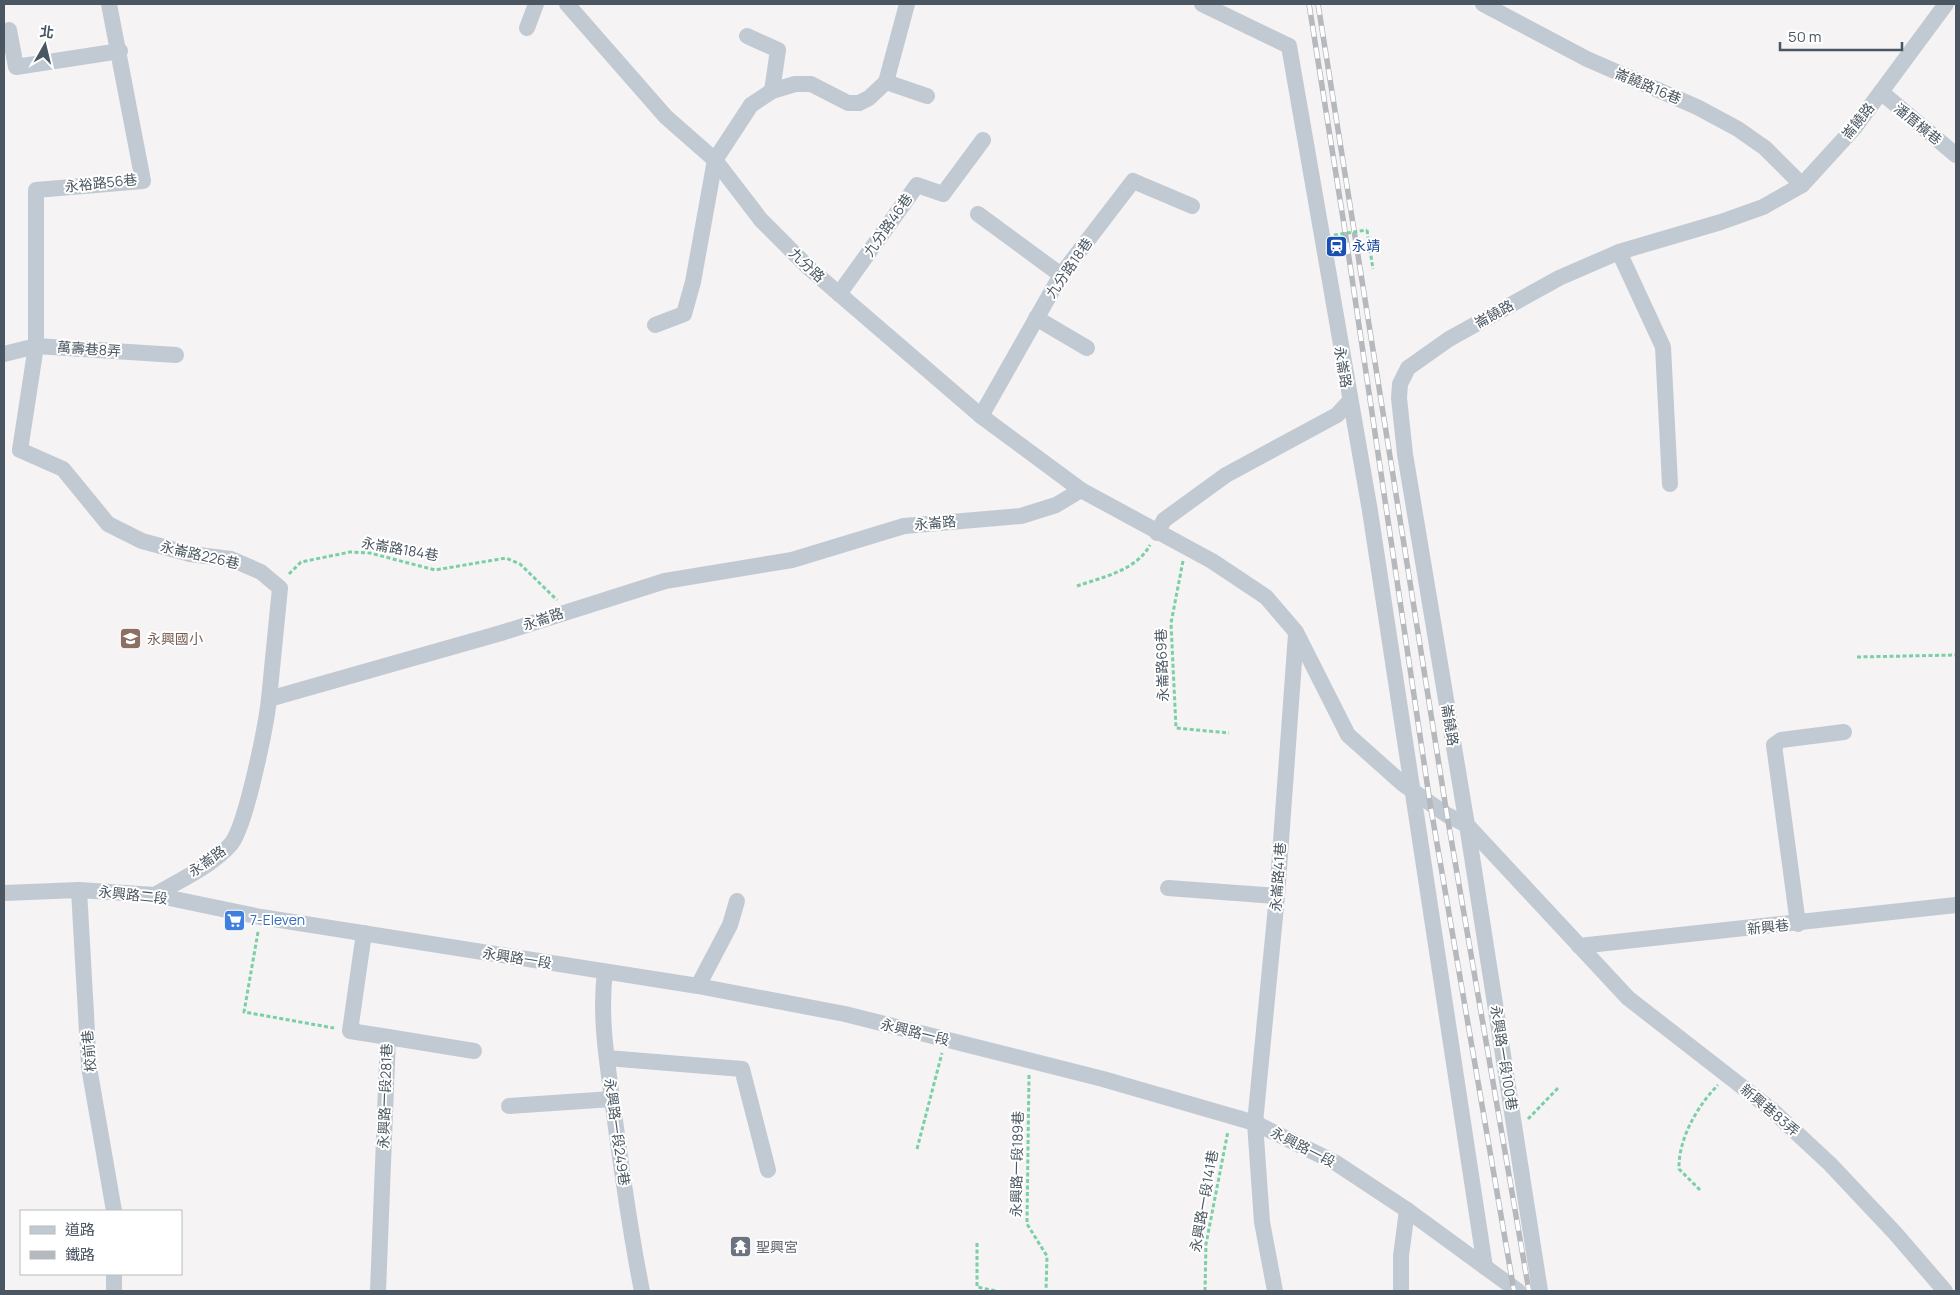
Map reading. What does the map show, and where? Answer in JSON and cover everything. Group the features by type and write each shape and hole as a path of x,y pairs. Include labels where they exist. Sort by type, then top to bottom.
{"street":[{"name":"永裕路56巷","path":"36,346 36,190 143,181 120,51 109,4"},
{"path":"527,28 536,4"},
{"name":"九分路","path":"567,4 666,117 715,160 761,220 809,268 982,416 1081,490"},
{"path":"655,325 684,314 693,282 715,160 752,105 772,91 795,84 811,84 848,103 859,103 869,98 886,82 907,4"},
{"name":"永崙路","path":"1157,532 1164,520 1226,475 1337,414 1349,402 1289,46 1202,4"},
{"name":"崙饒路16巷","path":"1483,4 1588,59 1697,107 1738,129 1765,148 1802,185"},
{"name":"崙饒路","path":"1467,825 1405,454 1399,398 1400,384 1408,368 1449,339 1559,278 1619,252 1721,222 1763,207 1802,185 1855,127 1946,4"},
{"path":"9,30 16,67 120,51"},
{"path":"747,36 778,50 772,91"},
{"path":"886,82 927,96"},
{"name":"潘厝橫巷","path":"1881,92 1956,155"},
{"name":"九分路46巷","path":"839,294 917,185 943,194 983,140"},
{"name":"九分路18巷","path":"982,416 1061,275 1133,181 1192,206"},
{"path":"978,214 1061,275"},
{"path":"1619,252 1663,347 1670,484"},
{"path":"1036,318 1087,348"},
{"name":"萬壽巷8弄","path":"4,354 36,346 176,355"},
{"name":"永崙路226巷","path":"36,346 20,450 63,469 108,524 142,541 190,554 231,559 262,572 280,588"},
{"path":"1349,402 1370,512 1485,1267"},
{"path":"1081,490 1212,561 1266,597 1296,632 1348,735 1403,784 1447,815 1467,825"},
{"name":"永崙路","path":"155,895 213,860 232,843 244,814 266,720 269,699 492,636 665,581 792,560 904,526 1021,516 1056,505 1081,490"},
{"path":"269,699 280,588"},
{"name":"永崙路41巷","path":"1275,1291 1262,1222 1255,1123 1277,896 1296,632"},
{"path":"1798,924 1774,745 1781,740 1789,738 1844,732"},
{"name":"新興巷83弄","path":"1467,825 1628,998 1772,1110 1830,1164 1896,1233 1945,1291"},
{"name":"永興路一段100巷","path":"1467,825 1540,1291"},
{"path":"1168,888 1277,896"},
{"name":"永興路二段","path":"4,893 79,890 155,895 261,916"},
{"name":"校前巷","path":"79,890 89,1067 114,1210"},
{"path":"698,986 730,924 737,901"},
{"name":"新興巷","path":"1579,946 1798,924 1956,905"},
{"name":"永興路一段","path":"261,916 698,986 845,1014 1231,1115 1255,1123 1336,1163 1407,1210 1518,1291"},
{"path":"350,1031 364,933"},
{"name":"永興路一段249巷","path":"606,972 603,991 607,1058 630,1233 642,1291"},
{"name":"永興路一段281巷","path":"350,1031 388,1037 378,1291"},
{"path":"388,1037 474,1050"},
{"path":"607,1058 742,1069 768,1170"},
{"path":"509,1106 612,1099"},
{"path":"1401,1291 1402,1256 1407,1210"},
{"path":"114,1275 114,1291"}],"path":[{"path":"1334,235 1367,230 1373,269"},
{"path":"1077,586 1123,570 1144,556 1157,532"},
{"name":"永崙路69巷","path":"1185,548 1171,623 1176,728 1229,733"},
{"name":"永崙路184巷","path":"280,588 286,577 301,562 350,552 370,553 435,570 506,558 520,564 569,610"},
{"path":"1858,657 1956,655"},
{"path":"261,916 244,1012 350,1031"},
{"path":"917,1149 946,1040"},
{"name":"永興路一段189巷","path":"1030,1061 1027,1224 1047,1256 1046,1291"},
{"path":"1700,1190 1679,1169 1678,1157 1684,1139 1706,1098 1727,1075"},
{"path":"1515,1132 1559,1087"},
{"name":"永興路一段141巷","path":"1205,1291 1206,1244 1231,1115"},
{"path":"977,1243 978,1287 996,1291"}],"railway":[{"path":"1309,4 1345,231 1430,803 1514,1291"},
{"path":"1318,4 1447,815 1529,1291"}],"place":[{"name":"永靖","path":"1336,246"},
{"name":"永興國小","path":"131,639"},
{"name":"7-Eleven","path":"234,920"},
{"name":"聖興宮","path":"740,1247"}]}
